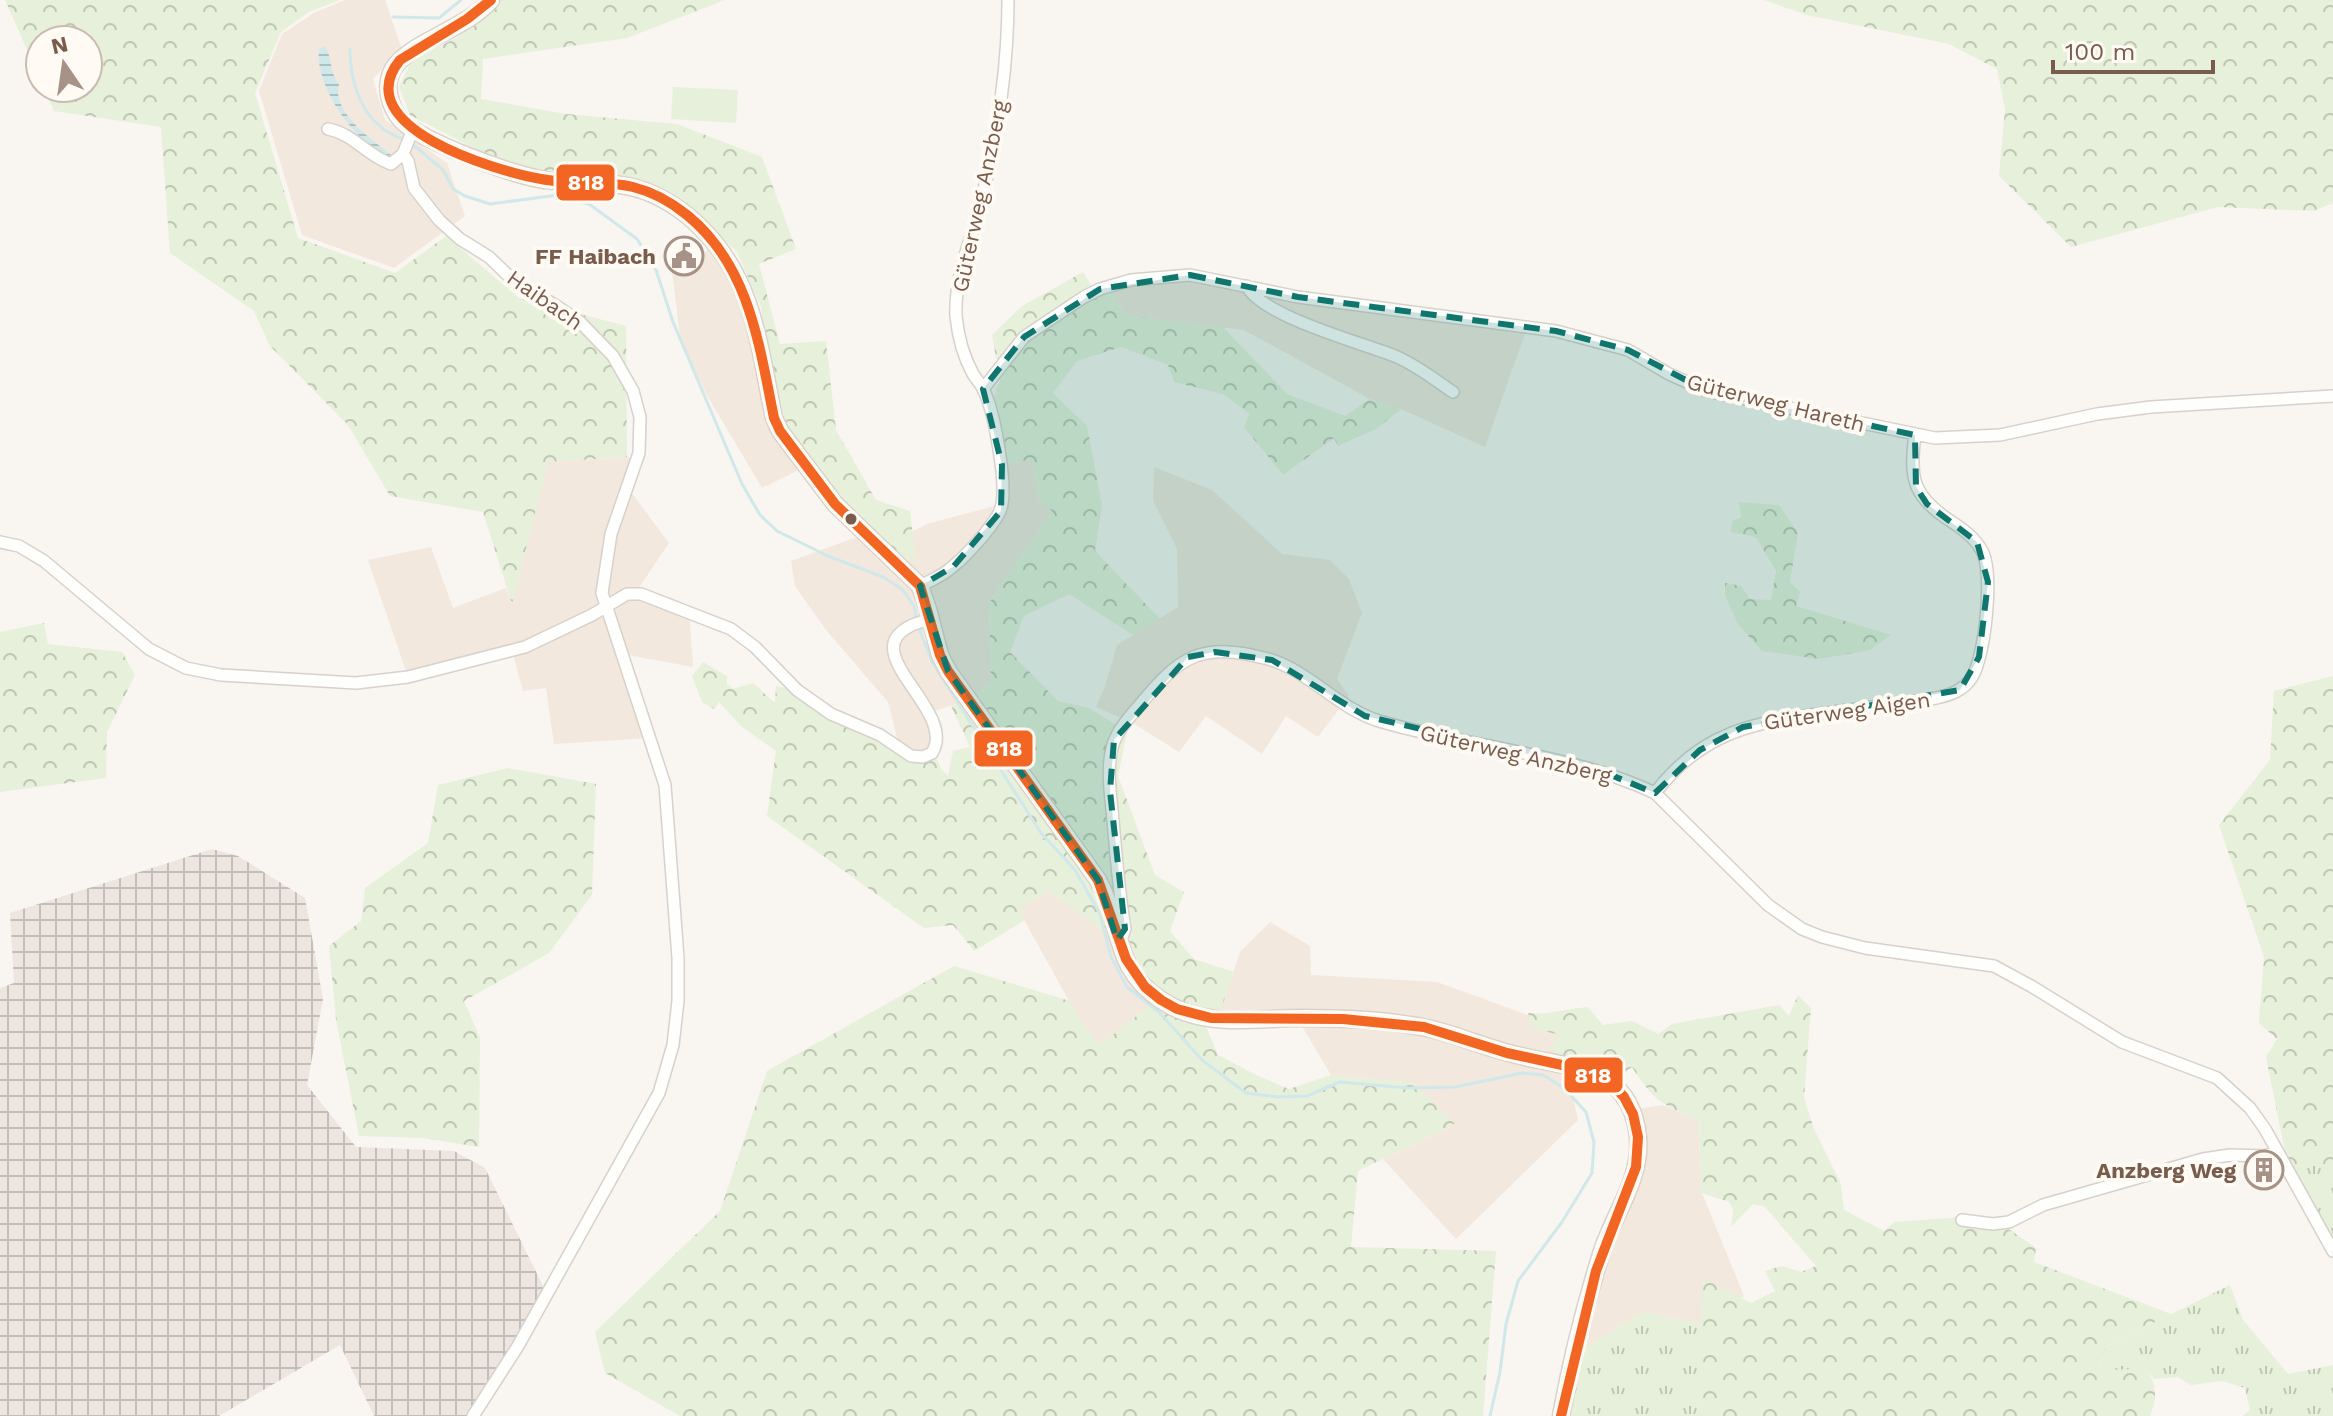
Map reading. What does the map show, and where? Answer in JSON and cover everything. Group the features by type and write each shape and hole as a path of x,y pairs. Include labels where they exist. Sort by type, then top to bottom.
{"main road":[{"path":"491,0 470,19 410,52 395,67 389,84 391,103 402,122 407,143 476,158 526,177 639,189 673,206 701,227 731,262 742,283 774,418 780,431 835,504 920,586 923,621 948,671 1098,880 1110,907 1117,940 1132,971 1152,993 1171,1007 1203,1019 1313,1018 1408,1024 1445,1032 1512,1054 1588,1070 1603,1076 1624,1096 1635,1123 1638,1156 1632,1179 1602,1250 1561,1416"}],"street":[{"name":"Güterweg Anzberg","path":"920,586 953,567 1001,511 1002,465 983,389 973,376 962,349 956,308 960,278 982,202 997,129 1006,68 1008,0"},
{"path":"328,129 347,134 370,153 391,164 407,143"},
{"name":"Haibach","path":"407,143 414,188 439,220 460,239 489,257 517,284 580,322 613,356 633,391 640,417 641,441 607,549 602,583 605,608 665,785 678,958 678,1001 665,1078 647,1117 518,1346 473,1416"},
{"name":"Güterweg Hareth","path":"983,389 1024,337 1061,310 1100,289 1131,280 1170,275 1211,278 1327,302 1556,331 1628,350 1669,374 1707,391 1915,435 1951,439 2151,407 2333,396"},
{"path":"1247,286 1254,296 1275,309 1408,363 1453,392"},
{"name":"Güterweg Aigen","path":"1655,793 1700,750 1743,727 1936,698 1960,690 1971,680 1981,643 1988,582 1986,560 1970,534 1921,497 1912,467 1915,435"},
{"path":"0,542 19,546 44,561 149,649 186,668 221,675 356,683 408,677 525,647 634,593 716,622 743,637 813,704 880,735 903,752 923,757 932,753 937,745 936,727 930,713 898,668 893,651 897,637 923,621"},
{"name":"Güterweg Anzberg","path":"1117,940 1125,929 1110,791 1110,754 1114,740 1125,722 1178,663 1198,654 1215,652 1272,660 1300,673 1335,700 1365,716 1601,771 1655,793 1768,905 1802,929 1846,944 1976,962 2011,974 2104,1033 2217,1078 2250,1108 2333,1251"},
{"path":"1962,1220 1993,1224 2009,1222 2043,1205 2203,1159 2230,1155 2265,1156 2277,1152"}],"highlighted area":[{"path":"1190,275 1298,297 1556,331 1628,350 1707,391 1915,435 1916,487 1927,504 1977,542 1988,582 1979,657 1960,690 1743,727 1700,750 1655,793 1601,771 1365,716 1272,660 1215,652 1188,657 1114,740 1110,791 1125,929 1117,940 1098,880 948,671 920,586 953,567 1001,511 1002,465 983,389 1024,337 1100,289"}],"shaded area":[{"path":"345,0 385,0 401,47 373,79 385,120 447,163 465,216 394,268 302,235 259,91 282,34 314,13"},
{"path":"717,244 805,467 762,488 681,345 672,271"},
{"path":"1188,276 1527,328 1485,447 1401,409 1370,399 1244,330 1124,315 1110,287"},
{"path":"627,457 637,460 628,488 669,543 636,592 689,608 693,667 622,654 650,738 554,744 546,688 523,691 512,651 408,677 368,560 431,547 453,608 506,588 512,603 548,462"},
{"path":"1032,459 1039,501 1052,511 989,603 991,682 969,700 931,712 930,753 900,749 888,702 826,630 795,586 791,561 865,534 879,548 927,524 1002,504 1002,466"},
{"path":"1154,467 1212,490 1282,554 1330,560 1349,579 1362,613 1337,679 1349,696 1318,737 1286,716 1262,754 1206,716 1179,752 1133,723 1096,707 1117,645 1178,607 1177,549 1153,501"},
{"path":"212,849 238,856 305,898 323,999 307,1085 356,1147 454,1151 485,1168 548,1296 475,1416 374,1416 340,1345 219,1416 0,1416 0,988 14,983 10,913"},
{"path":"1049,891 1117,940 1158,999 1100,1045 1083,1026 1018,909"},
{"path":"1270,922 1310,946 1311,975 1437,982 1558,1026 1578,1120 1456,1239 1383,1159 1455,1124 1413,1083 1331,1075 1297,1018 1221,1020 1222,1006 1240,952"},
{"path":"1663,1105 1698,1120 1702,1193 1744,1296 1702,1324 1643,1312 1584,1349 1576,1348 1635,1171 1631,1110"}],"green space":[{"path":"5,0 340,0 309,12 281,32 255,93 298,238 395,273 446,236 519,298 626,326 627,457 548,462 512,604 483,512 390,496 348,425 270,346 254,311 170,253 161,127 54,111 51,104 104,104 104,24 24,24 24,43"},
{"path":"497,0 725,0 627,38 483,59 481,99 566,114 677,124 762,157 796,249 759,264 780,344 826,341 836,430 876,500 910,511 916,563 884,546 845,510 783,428 772,391 761,307 737,252 708,225 652,184 535,174 483,153 410,115 399,87 411,61 458,37"},
{"path":"1764,0 2333,0 2333,203 2313,211 2218,207 2071,247 1999,176 2005,109 1997,69 1949,44 1807,15"},
{"path":"673,87 738,90 736,123 671,119"},
{"path":"1083,272 1095,291 1110,287 1124,315 1223,327 1287,394 1345,416 1370,399 1401,409 1376,429 1338,446 1334,438 1283,475 1244,427 1250,414 1223,394 1174,382 1168,365 1121,347 1077,361 1053,393 1087,426 1102,505 1095,551 1160,619 1133,635 1069,594 1024,616 1010,652 1058,701 1089,708 1127,732 1118,776 1155,875 1184,892 1170,931 1194,959 1234,972 1222,1006 1221,1020 1203,1019 1218,1055 1289,1089 1331,1075 1413,1083 1455,1124 1358,1171 1351,1247 1496,1251 1483,1416 680,1416 605,1373 595,1332 720,1211 767,1071 954,966 1070,1001 1083,1026 1100,1045 1158,999 1116,940 1049,891 1019,909 1025,920 974,951 953,925 924,928 767,816 776,751 741,726 719,702 714,709 702,702 692,676 703,662 727,676 727,684 733,689 753,683 775,703 776,686 794,690 919,755 933,749 941,769 948,776 953,751 970,747 951,706 969,700 991,682 989,603 1052,511 1039,501 1032,459 1002,466 991,405 1000,380 992,335 1022,306"},
{"path":"1739,502 1779,505 1798,533 1790,582 1800,592 1796,606 1891,635 1870,650 1819,659 1762,651 1738,624 1725,596 1725,583 1741,586 1750,599 1771,600 1776,571 1756,537 1731,532 1732,521 1741,517"},
{"path":"44,623 48,644 122,652 135,675 107,732 106,778 0,792 0,632"},
{"path":"2333,676 2333,1165 2288,1167 2266,1057 2277,1039 2259,1023 2264,957 2219,825 2270,760 2274,691"},
{"path":"508,768 596,784 592,895 549,953 464,1001 480,1038 479,1147 423,1138 359,1136 336,1020 329,946 361,921 365,888 428,843 438,785"},
{"path":"1798,995 1811,1008 1804,1098 1814,1129 1841,1184 1844,1210 1884,1231 1894,1222 1964,1217 2010,1230 2036,1248 2034,1262 2171,1314 2105,1347 2098,1370 2145,1369 2155,1391 2150,1416 1697,1416 1703,1278 1751,1303 1775,1291 1765,1271 1782,1266 1801,1272 1816,1266 1765,1207 1753,1204 1731,1227 1733,1209 1729,1202 1702,1193 1698,1120 1659,1100 1632,1067 1619,1077 1558,1058 1551,1046 1560,1035 1532,1028 1528,1013 1588,1007 1603,1025 1632,1021 1658,1034 1672,1024 1779,1005 1789,1016"},
{"path":"2333,1165 2333,1245 2288,1167"},
{"path":"2230,1285 2243,1320 2288,1374 2333,1365 2333,1416 2243,1416 2250,1410 2245,1388 2222,1381 2191,1385 2178,1377 2154,1379 2145,1369 2098,1371 2105,1347"},
{"path":"1643,1312 1702,1324 1697,1416 1570,1416 1584,1349"}],"water":[{"path":"324,46 339,84 341,104 354,124 391,154 389,156 363,140 330,96 319,63 319,49"}],"waterway":[{"path":"393,17 439,18 461,0"},
{"path":"350,49 354,81 366,111 383,129 404,140"},
{"path":"411,143 443,170 453,189 465,196 490,204 558,195 589,204 637,239 656,270 673,322 742,484 760,515 777,531 828,556 883,577 902,589 914,606 917,621"},
{"path":"919,628 932,662 1041,833 1075,870 1100,914 1111,957 1127,987 1159,1012 1202,1060 1246,1093 1307,1096 1340,1082 1407,1088 1455,1087 1522,1073 1543,1075 1564,1088 1586,1112 1594,1142 1592,1173 1562,1222 1518,1281 1506,1324 1490,1416"}],"transit line":[{"name":"818","path":"491,0 467,19 400,60 389,84 393,106 409,125 433,142 462,155 541,179 640,189 675,206 708,235 725,257 748,308 774,418 780,431 835,504 920,586 940,655 948,671 1098,880 1126,959 1145,987 1177,1009 1211,1018 1343,1019 1424,1027 1507,1053 1580,1069 1612,1084 1624,1097 1633,1114 1638,1137 1636,1167 1596,1271 1561,1416"}],"place":[{"name":"FF Haibach","path":"684,256"},
{"name":"Anzberg Weg","path":"2264,1170"}]}
